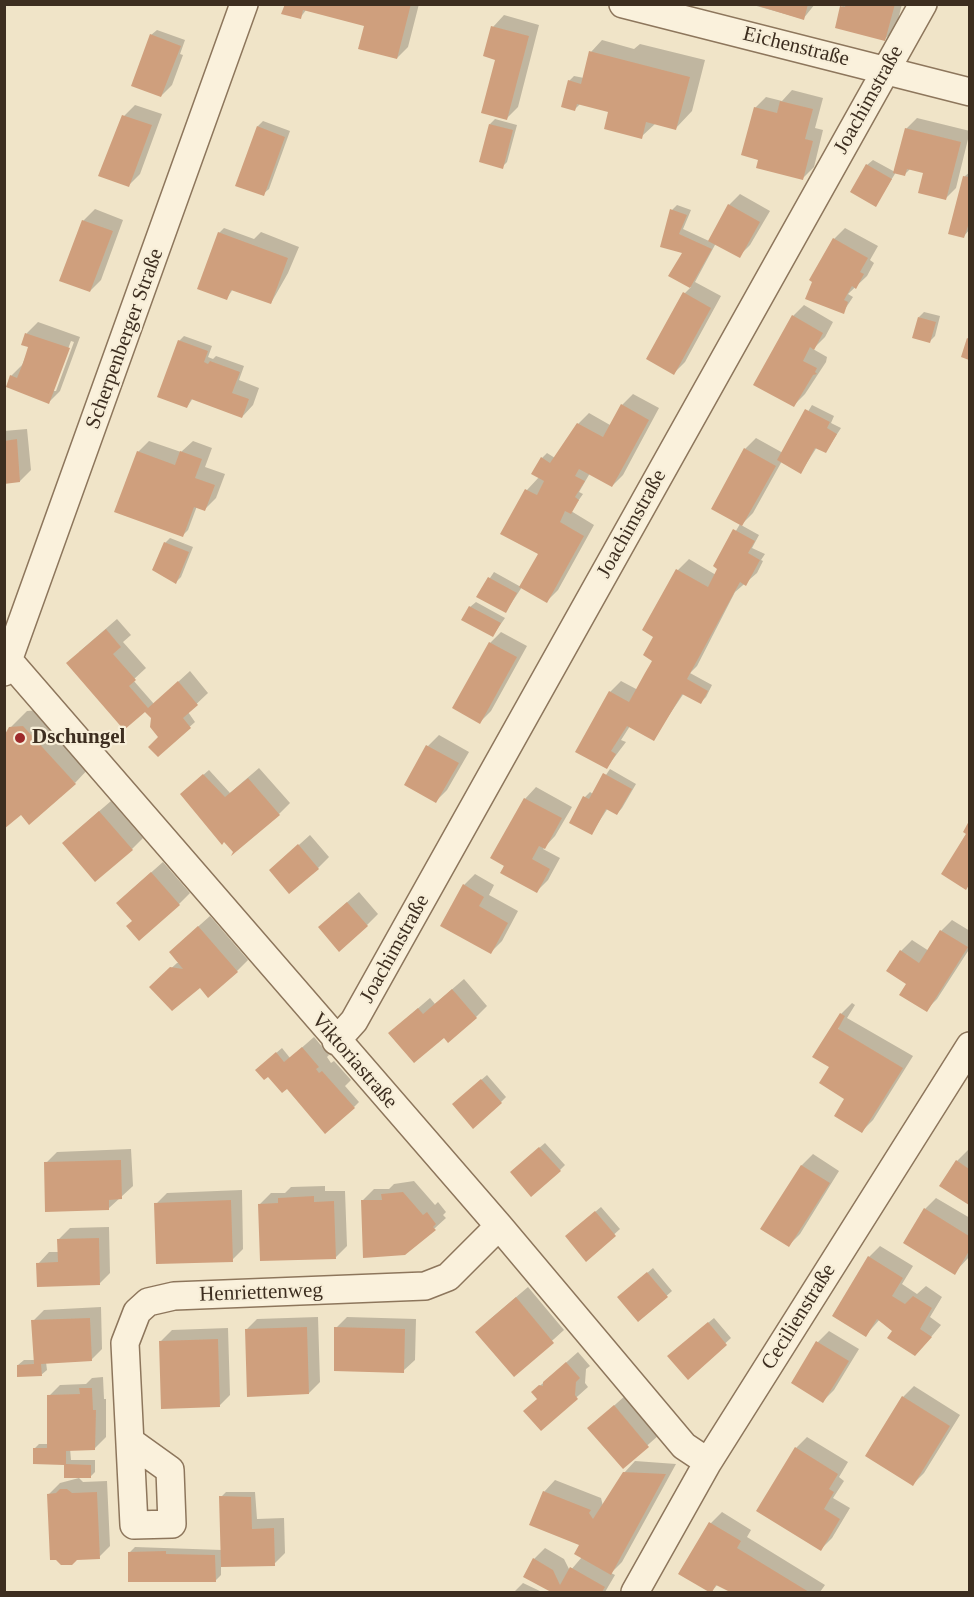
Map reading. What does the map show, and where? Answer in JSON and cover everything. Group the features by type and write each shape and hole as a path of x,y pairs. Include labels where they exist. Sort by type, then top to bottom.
{"street":[{"name":"Scherpenberger Straße","path":"6,664 244,4"},
{"name":"Eichenstraße","path":"623,4 886,69 969,92"},
{"name":"Joachimstraße","path":"336,1041 354,1021 924,4"},
{"name":"Viktoriastraße","path":"6,664 499,1226 684,1446 708,1462"},
{"name":"Cecilienstraße","path":"635,1593 708,1462 969,1046"},
{"name":"Henriettenweg","path":"130,1442 125,1343 136,1312 148,1302 174,1296 425,1286 448,1277 499,1226"}],"building":[{"path":"285,4 411,4 397,59 358,49 364,26 303,10 301,19 281,14"},
{"path":"752,4 808,4 804,20"},
{"path":"846,4 895,4 885,41 835,28 840,6 845,7"},
{"path":"491,26 529,36 507,120 481,113 495,60 483,56"},
{"path":"150,34 181,46 161,97 131,86"},
{"path":"589,51 690,77 676,130 646,122 642,139 604,129 608,112 577,104 575,111 561,107 568,80 581,84"},
{"path":"780,101 813,109 805,139 813,141 803,180 756,168 758,160 741,155 754,107 777,113"},
{"path":"122,115 152,125 129,187 98,176"},
{"path":"489,124 513,130 503,169 479,162"},
{"path":"257,126 285,137 264,196 235,186"},
{"path":"905,128 961,142 946,200 918,193 923,173 907,169 905,176 893,173"},
{"path":"866,164 892,179 876,207 850,192"},
{"path":"963,176 969,177 969,223 964,238 948,234"},
{"path":"728,204 760,222 740,258 708,241"},
{"path":"670,209 687,215 679,234 712,249 690,288 668,276 682,253 660,247"},
{"path":"82,220 113,231 90,292 59,281"},
{"path":"218,232 288,258 271,304 231,290 227,300 197,289"},
{"path":"833,238 868,258 860,272 864,274 856,289 852,286 844,300 848,302 844,314 805,299 812,282 809,280"},
{"path":"683,292 711,308 674,375 646,359"},
{"path":"792,315 823,333 814,350 810,347 803,361 817,368 815,372 817,374 813,375 794,407 753,385"},
{"path":"918,317 936,322 930,343 912,338"},
{"path":"25,333 70,348 49,404 6,387 10,375 17,378 23,363 28,347 21,345"},
{"path":"967,338 969,339 969,360 961,357"},
{"path":"178,340 208,351 204,362 208,364 210,361 240,372 232,393 249,399 242,418 191,399 187,408 157,397"},
{"path":"621,404 649,420 612,487 579,469 575,476 585,481 575,497 579,500 571,514 565,511 560,522 584,536 547,603 519,587 538,554 500,534 525,489 537,495 544,481 531,474 541,457 550,463 577,423 603,437"},
{"path":"805,409 830,422 827,428 837,434 826,453 815,448 801,474 777,460"},
{"path":"17,439 20,482 4,484 4,441"},
{"path":"744,448 776,466 742,526 711,509"},
{"path":"137,451 175,465 180,451 202,459 195,478 215,485 205,511 194,507 183,537 114,512"},
{"path":"733,529 755,541 748,553 760,560 746,586 740,582 687,679 708,691 701,704 682,694 654,741 627,726 611,751 616,754 607,769 575,752 609,691 629,702 652,661 643,655 653,637 642,630 676,569 708,587 717,569 713,566"},
{"path":"164,542 189,552 176,584 152,570"},
{"path":"488,577 517,593 506,613 476,597"},
{"path":"469,606 501,623 493,637 461,620"},
{"path":"106,629 121,647 113,654 136,680 129,686 148,708 178,681 198,705 183,718 191,728 158,757 148,747 158,737 150,727 151,718 145,712 124,730 66,663"},
{"path":"489,642 517,657 480,724 452,708"},
{"path":"23,726 76,784 29,825 21,815 4,829 4,736 9,727"},
{"path":"426,745 459,763 436,803 404,785"},
{"path":"603,773 632,789 617,815 606,809 592,835 569,823 583,796 589,799"},
{"path":"203,774 225,797 248,778 280,815 231,856 233,852 224,842 222,845 180,794"},
{"path":"524,798 562,818 545,849 539,846 532,859 550,869 537,893 500,873 504,866 490,858"},
{"path":"99,811 133,850 95,882 62,843"},
{"path":"969,821 969,885 966,890 941,874 966,834 963,832"},
{"path":"298,844 319,869 289,894 269,870"},
{"path":"151,872 180,905 139,941 126,926 132,921 116,903"},
{"path":"463,884 484,897 479,906 508,923 491,954 440,926"},
{"path":"347,902 368,926 339,952 318,927"},
{"path":"198,926 238,972 208,998 200,988 172,1011 149,987 170,967 183,969 169,952"},
{"path":"940,930 968,947 927,1012 899,995 906,984 886,971 900,950 919,963"},
{"path":"452,989 477,1018 448,1043 444,1038 414,1063 388,1033 418,1008 423,1014"},
{"path":"840,1013 845,1016 838,1029 903,1068 862,1133 834,1116 844,1099 819,1083 829,1067 812,1057"},
{"path":"302,1047 319,1067 316,1069 319,1073 322,1071 355,1108 325,1134 287,1089 282,1093 268,1077 264,1080 255,1070 276,1052 284,1062"},
{"path":"481,1079 502,1103 473,1129 452,1104"},
{"path":"539,1147 561,1171 531,1197 510,1172"},
{"path":"121,1160 122,1199 109,1200 109,1210 45,1212 44,1162"},
{"path":"956,1160 969,1169 969,1205 939,1186"},
{"path":"801,1165 830,1183 789,1247 760,1229"},
{"path":"403,1192 423,1215 427,1212 436,1224 433,1227 436,1230 405,1255 363,1258 361,1200 382,1200 381,1194"},
{"path":"314,1196 314,1202 334,1201 336,1259 260,1261 258,1204 278,1203 278,1198"},
{"path":"231,1200 233,1262 156,1264 154,1203"},
{"path":"924,1208 969,1236 969,1251 955,1275 903,1243"},
{"path":"595,1211 616,1236 586,1262 565,1236"},
{"path":"99,1238 100,1285 37,1287 36,1263 58,1262 57,1239"},
{"path":"868,1256 903,1278 892,1296 905,1304 913,1296 932,1308 920,1329 932,1337 915,1356 887,1338 892,1331 877,1319 866,1337 832,1316"},
{"path":"647,1272 668,1297 638,1322 617,1297"},
{"path":"516,1297 554,1343 514,1377 475,1332"},
{"path":"90,1318 92,1361 41,1364 42,1376 17,1377 17,1365 34,1364 31,1320"},
{"path":"708,1322 727,1345 688,1380 667,1356"},
{"path":"307,1327 309,1394 247,1397 245,1329"},
{"path":"334,1327 405,1329 404,1373 334,1371"},
{"path":"218,1339 220,1407 161,1409 159,1341"},
{"path":"816,1341 849,1361 823,1403 791,1383"},
{"path":"566,1362 580,1378 576,1382 575,1395 578,1399 541,1431 523,1411 537,1399 531,1392 539,1385 543,1386 543,1382"},
{"path":"79,1388 92,1388 93,1410 96,1410 95,1450 66,1451 66,1464 91,1465 91,1478 64,1478 64,1465 33,1464 33,1448 47,1448 47,1395 80,1394"},
{"path":"902,1396 950,1426 913,1486 865,1456"},
{"path":"614,1405 649,1447 623,1469 587,1428"},
{"path":"795,1447 838,1474 829,1489 834,1492 824,1509 840,1519 821,1551 756,1511"},
{"path":"623,1472 666,1474 611,1575 574,1554 579,1545 529,1525 543,1491 591,1510 589,1513 593,1519"},
{"path":"60,1489 67,1489 72,1493 97,1492 100,1559 77,1560 72,1565 61,1565 56,1560 50,1560 47,1494 56,1493"},
{"path":"219,1496 251,1497 252,1529 274,1528 275,1566 221,1567"},
{"path":"709,1522 741,1541 737,1548 809,1592 730,1592 716,1585 712,1592 709,1592 678,1574"},
{"path":"166,1551 166,1554 215,1555 216,1582 128,1582 128,1552"},
{"path":"533,1558 553,1570 560,1585 570,1567 605,1587 602,1592 551,1592 523,1577"}],"place":[{"name":"Dschungel","path":"20,738"}]}
